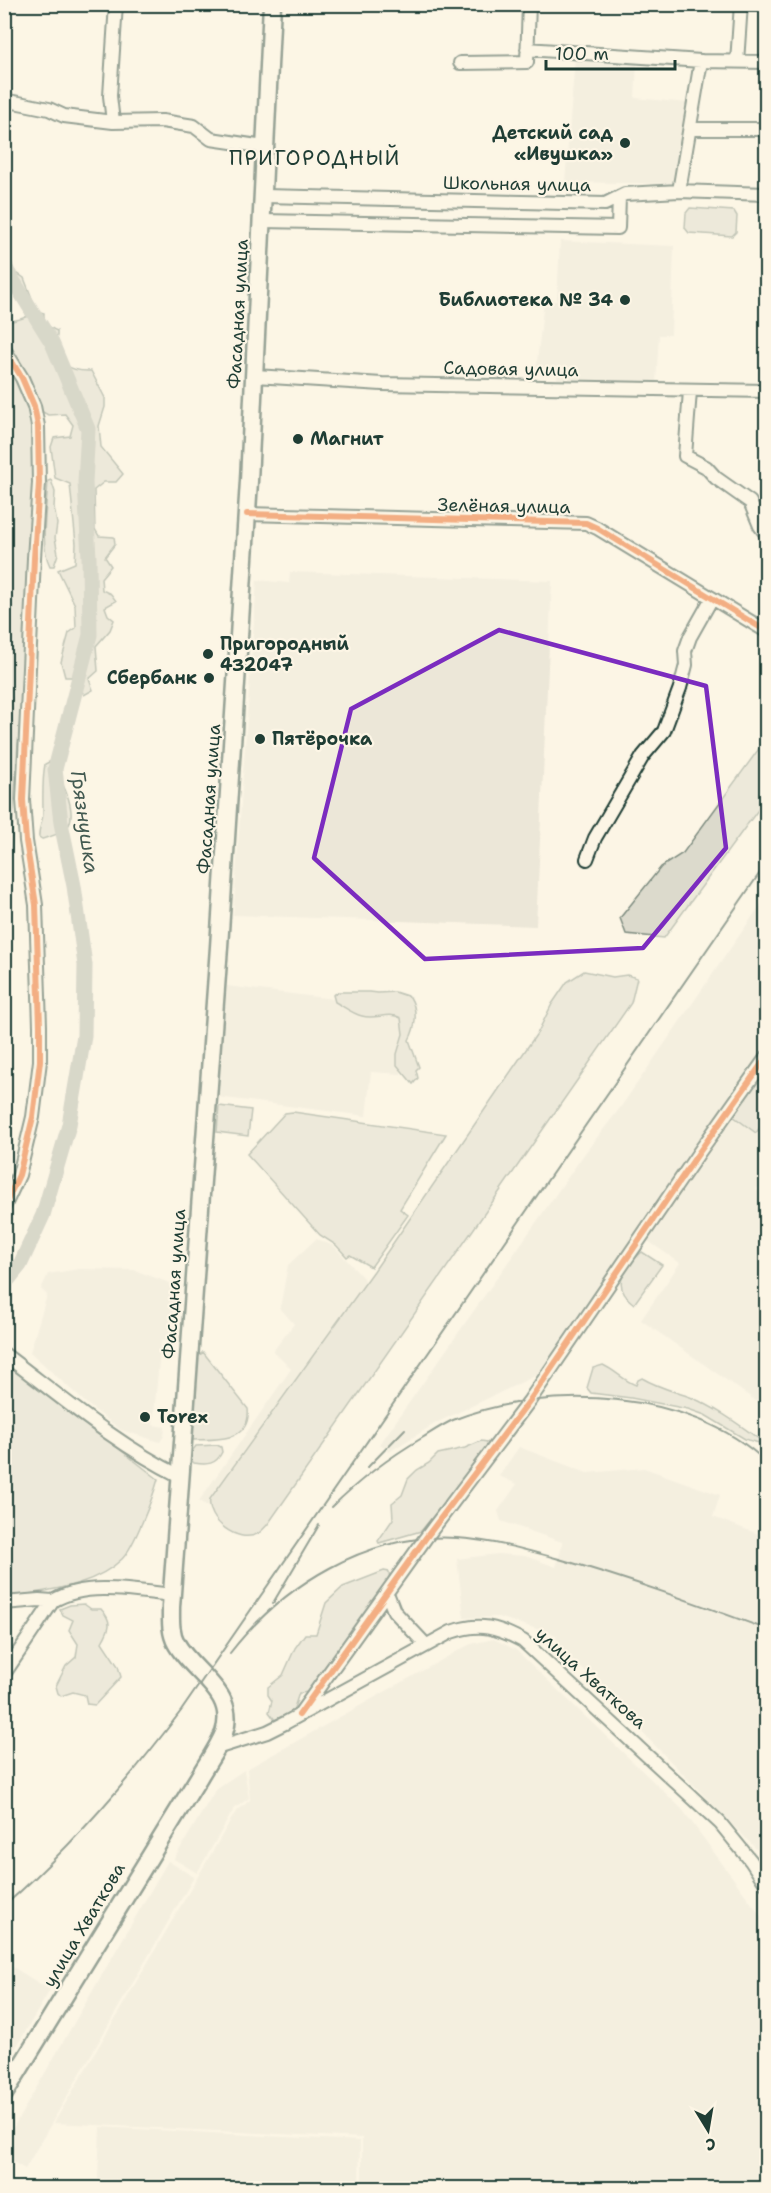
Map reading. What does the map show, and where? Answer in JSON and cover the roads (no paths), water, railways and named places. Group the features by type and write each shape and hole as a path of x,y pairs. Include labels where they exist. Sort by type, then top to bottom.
{"main road":[{"name":"Фасадная улица","path":"216,1748 226,1722 223,1701 210,1680 185,1656 175,1641 171,1625 171,1595 218,958 247,514 272,4"},
{"name":"улица Хваткова","path":"4,2094 216,1748"}],"street":[{"path":"113,122 111,96 116,4"},
{"path":"460,63 526,62 529,4"},
{"path":"737,62 741,4"},
{"path":"527,49 701,62 766,62"},
{"path":"679,191 701,62"},
{"path":"4,100 49,109 64,116 113,122 162,121 194,126 211,139 265,147"},
{"path":"690,129 763,129"},
{"name":"Школьная улица","path":"264,196 605,204 625,194 679,191 766,194"},
{"path":"263,220 618,228 620,197"},
{"path":"4,349 34,406 38,426 39,483 23,800 26,841 36,905 40,1061 33,1117 19,1175 4,1207"},
{"name":"Садовая улица","path":"255,376 382,384 766,391"},
{"path":"690,391 685,456 706,467 716,478 750,502 766,534"},
{"name":"Зелёная улица","path":"247,514 586,524 597,528 766,631"},
{"path":"587,859 595,838 643,756 664,731 684,673 685,651 690,637 712,598"},
{"path":"299,1715 530,1400 766,1058"},
{"path":"4,1354 96,1423 180,1476"},
{"path":"4,1674 53,1601 61,1596 80,1591 123,1589 171,1595"},
{"path":"387,1593 394,1611 426,1644"},
{"path":"4,1603 53,1601"},
{"name":"улица Хваткова","path":"216,1748 267,1732 451,1632 471,1627 494,1627 523,1641 720,1823 751,1861 766,1884"}],"waterway":[{"name":"Грязнушка","path":"4,266 52,343 88,429 85,482 90,635 55,769 61,823 74,886 85,965 84,1036 69,1125 43,1215 20,1265 4,1285"}],"railway":[{"path":"4,1906 29,1884 98,1813 181,1711 766,864"},
{"path":"332,1507 386,1461 445,1424 490,1408 531,1401 573,1398 616,1400 659,1407 699,1419 735,1438 766,1462"},
{"path":"367,1468 405,1429"},
{"path":"273,1603 319,1525"},
{"path":"230,1653 251,1628 275,1606 302,1585 330,1568 360,1554 391,1544 424,1538 470,1539 534,1552 638,1583 766,1629"}],"place":[{"name":"Детский сад «Ивушка»","path":"625,143"},
{"name":"Библиотека № 34","path":"625,300"},
{"name":"Магнит","path":"298,439"},
{"name":"Пригородный 432047","path":"208,654"},
{"name":"Сбербанк","path":"209,678"},
{"name":"Пятёрочка","path":"260,739"},
{"name":"Torex","path":"145,1417"}],"district":[{"name":"ПРИГОРОДНЫЙ","path":"315,158"}]}
